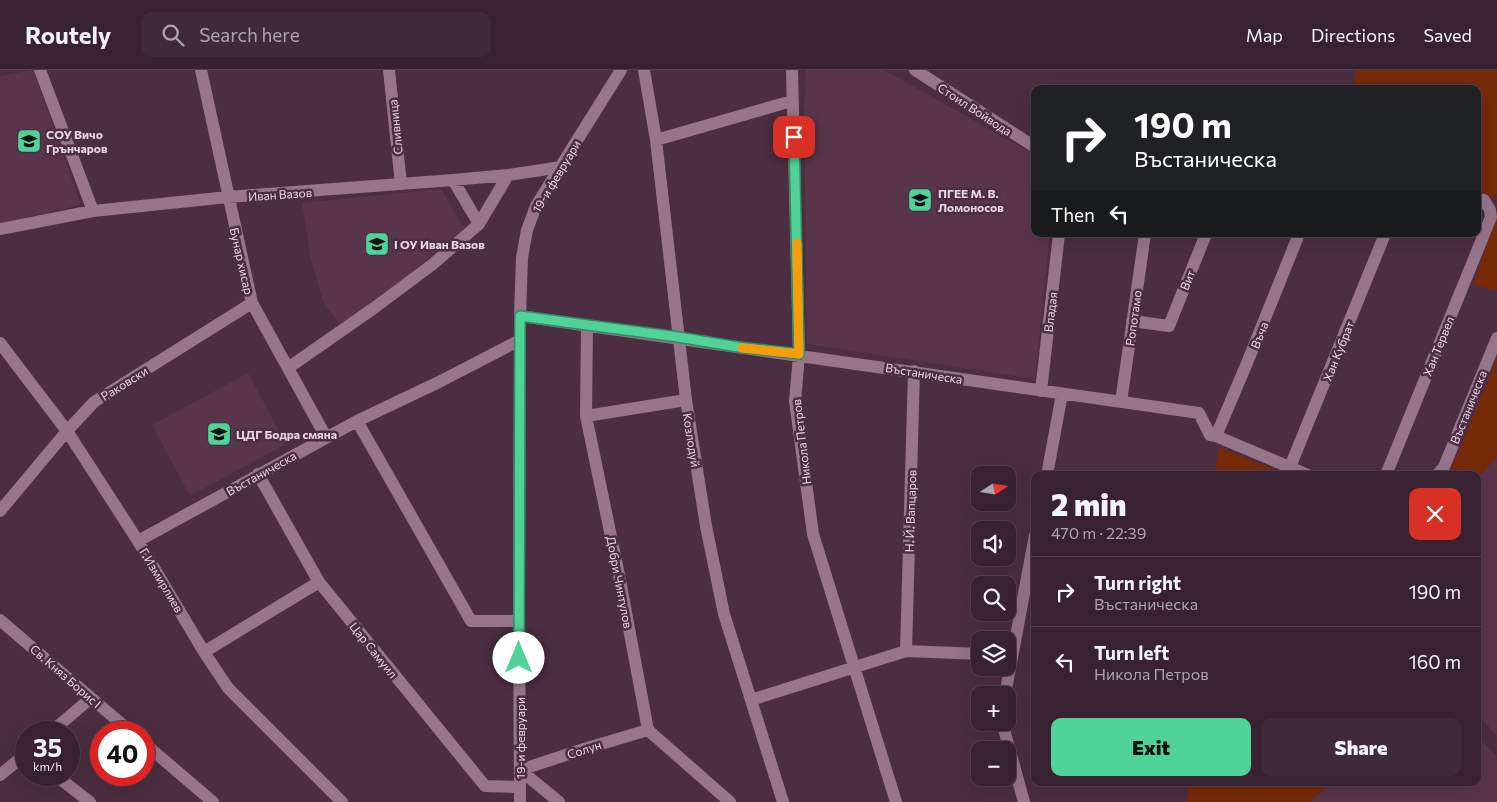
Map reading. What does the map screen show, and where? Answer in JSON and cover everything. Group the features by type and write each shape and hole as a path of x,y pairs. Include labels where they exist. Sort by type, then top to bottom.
{"street":[{"path":"40,70 93,211"},
{"name":"Бунар хисар","path":"200,70 252,303 326,437"},
{"name":"Сливница","path":"389,70 401,184"},
{"name":"19-и февруари","path":"520,802 520,316 522,258 527,230 536,206 621,70"},
{"name":"Козлодуй","path":"644,70 656,140 686,400 706,526 724,614 783,802"},
{"name":"Никола Петров","path":"792,70 799,354 794,401 813,534 896,802"},
{"name":"Стоил Войвода","path":"915,70 1031,144"},
{"path":"656,140 792,101"},
{"name":"Иван Вазов","path":"0,230 93,211 228,197 508,175 561,167"},
{"path":"288,368 433,264 479,224 508,175"},
{"path":"453,180 479,224"},
{"name":"Хан Тервел","path":"1388,471 1490,217 1490,210 1484,200 1481,200"},
{"name":"Владая","path":"1041,391 1059,237"},
{"name":"Ропотамо","path":"1120,402 1145,237"},
{"name":"Вит","path":"1132,320 1169,326 1205,237"},
{"name":"Въча","path":"1216,436 1298,237"},
{"name":"Хан Кубрат","path":"1290,468 1384,237"},
{"name":"Раковски","path":"0,512 94,402 252,303"},
{"name":"Въстаническа","path":"520,316 799,354 1199,413 1210,435 1298,471"},
{"name":"Добри Чинтулов","path":"587,325 586,416 619,574 648,730"},
{"name":"Въстаническа","path":"1440,471 1444,467 1497,338"},
{"name":"Въстаническа","path":"138,541 356,421 439,382 520,340"},
{"name":"Г.Измирлиев","path":"0,342 68,431 228,688 342,802"},
{"name":"Н. Й. Вапцаров","path":"906,651 914,371"},
{"path":"1047,471 1062,394"},
{"path":"586,416 686,400"},
{"path":"356,421 471,621 519,621"},
{"name":"Цар Самуил","path":"258,474 318,582 485,786 520,787"},
{"path":"1015,631 1031,555"},
{"path":"204,652 318,582"},
{"name":"Св. Княз Борис I","path":"0,620 119,721"},
{"path":"751,700 906,651 971,654"},
{"path":"64,721 91,698"},
{"path":"648,730 730,802"},
{"name":"Солун","path":"520,770 648,730"},
{"path":"1004,731 1024,802"},
{"path":"155,753 211,801"},
{"path":"2,770 15,761"},
{"path":"520,770 559,802"},
{"path":"70,786 90,802"}],"shaded area":[{"name":"СОУ Вичо Грънчаров","path":"33,70 81,205 0,223 0,76"},
{"name":"ПГЕЕ М. В. Ломоносов","path":"806,70 884,70 1031,153 1031,237 1050,237 1035,379 807,344 804,108"},
{"path":"1356,70 1497,70 1497,198 1481,194 1481,85 1354,85"},
{"name":"I ОУ Иван Вазов","path":"441,189 464,228 408,275 340,324 324,304 311,260 302,203"},
{"path":"1497,216 1497,291 1473,284"},
{"path":"1497,358 1497,457 1481,475 1481,471 1451,471"},
{"name":"ЦДГ Бодра смяна","path":"248,373 286,444 190,496 152,425"},
{"path":"1219,447 1277,471 1215,471"},
{"path":"1497,457 1497,736 1481,718 1481,475"},
{"path":"1481,740 1497,757 1497,802 1310,802 1328,786 1481,786"},
{"path":"1189,786 1328,786 1310,802 1186,802"}],"slow traffic":[{"path":"742,348 799,354 797,243"}],"place":[{"name":"СОУ Вичо Грънчаров","path":"29,141"},
{"name":"ПГЕЕ М. В. Ломоносов","path":"920,200"},
{"name":"I ОУ Иван Вазов","path":"377,244"},
{"name":"ЦДГ Бодра смяна","path":"219,434"}],"route":[{"path":"519,658 520,316 799,354 794,137"}]}
